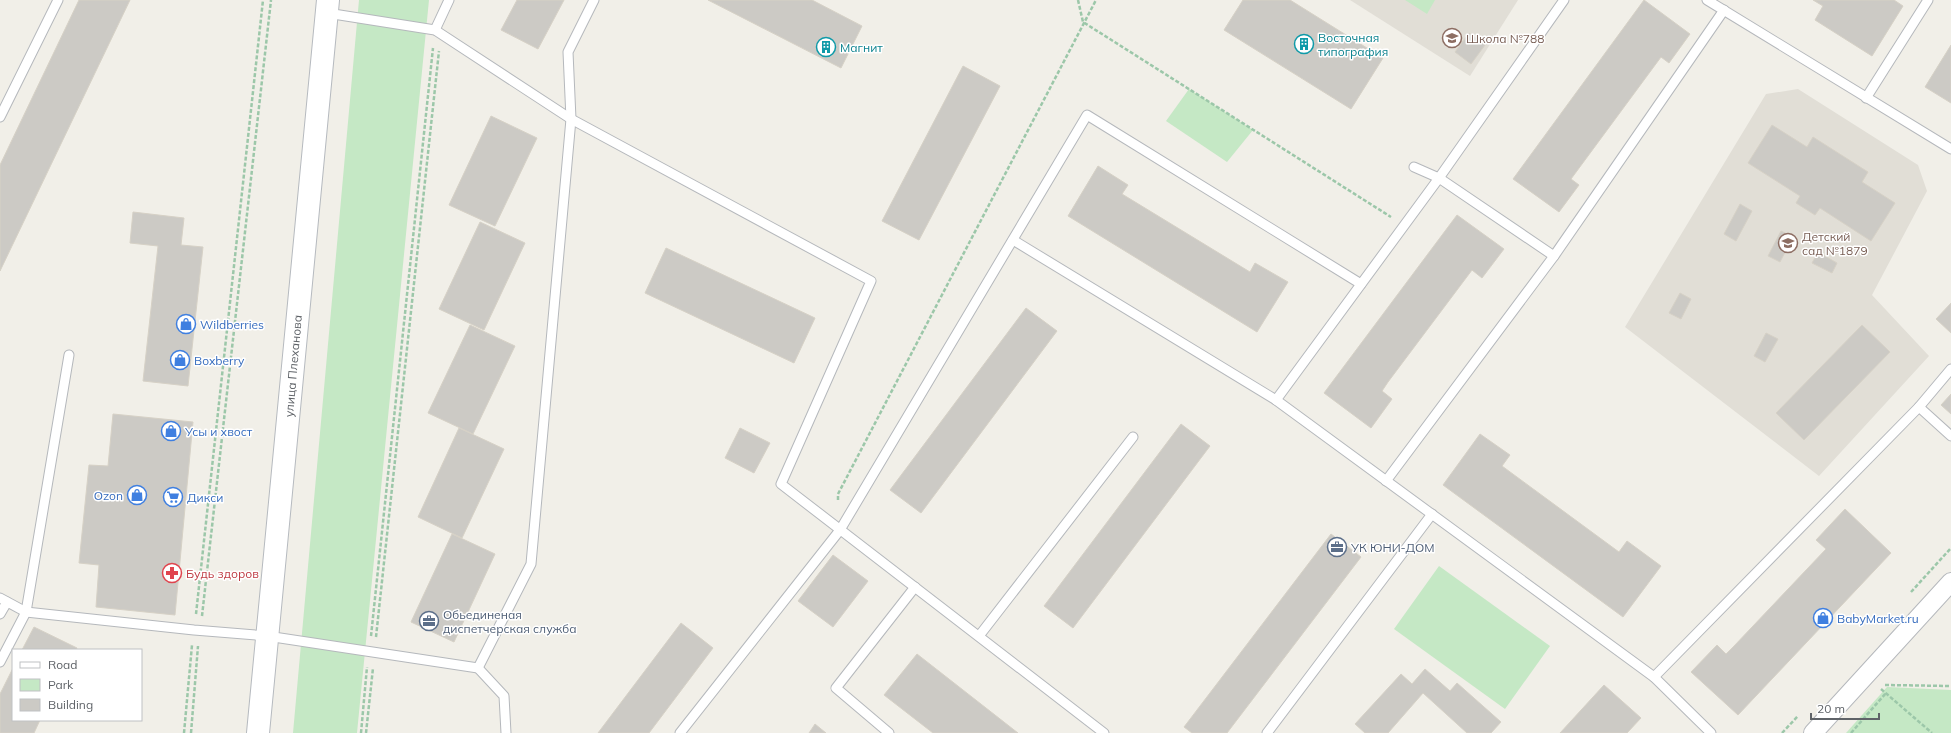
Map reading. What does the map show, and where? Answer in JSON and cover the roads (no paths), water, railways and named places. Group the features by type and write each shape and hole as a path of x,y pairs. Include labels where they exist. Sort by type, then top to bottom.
{"street":[{"name":"улица Плеханова","path":"258,733 327,7"},
{"path":"1813,733 1951,582"}],"lane":[{"path":"0,117 58,0"},
{"path":"438,32 449,0"},
{"path":"478,668 532,564 571,119 568,52 594,0"},
{"path":"1276,400 1439,178 1564,0"},
{"path":"1708,0 1951,149"},
{"path":"1866,98 1928,0"},
{"path":"327,7 438,32 571,119 871,281 782,484 1104,733"},
{"path":"1386,481 1554,256 1724,10"},
{"path":"680,733 840,530 1086,115 1361,284"},
{"path":"1414,167 1439,178 1554,256"},
{"path":"1012,240 1276,400 1654,677 1710,733"},
{"path":"0,662 26,612 69,355"},
{"path":"1654,677 1918,407 1951,369"},
{"path":"1918,407 1951,436"},
{"path":"979,636 1133,437"},
{"path":"1267,733 1432,514"},
{"path":"888,733 836,688 915,587"},
{"path":"0,614 3,600 26,612 267,636 371,653 478,668 504,696 506,733"}],"place":[{"name":"Школа №788","path":"1452,38"},
{"name":"Восточная типография","path":"1304,44"},
{"name":"Магнит","path":"826,47"},
{"name":"Детский сад №1879","path":"1788,243"},
{"name":"Wildberries","path":"186,324"},
{"name":"Boxberry","path":"180,360"},
{"name":"Усы и хвост","path":"171,431"},
{"name":"Ozon","path":"137,495"},
{"name":"Дикси","path":"173,497"},
{"name":"УК ЮНИ-ДОМ","path":"1337,547"},
{"name":"Будь здоров","path":"172,573"},
{"name":"BabyMarket.ru","path":"1823,618"},
{"name":"Обьединеная диспетчерская служба","path":"429,621"}]}
